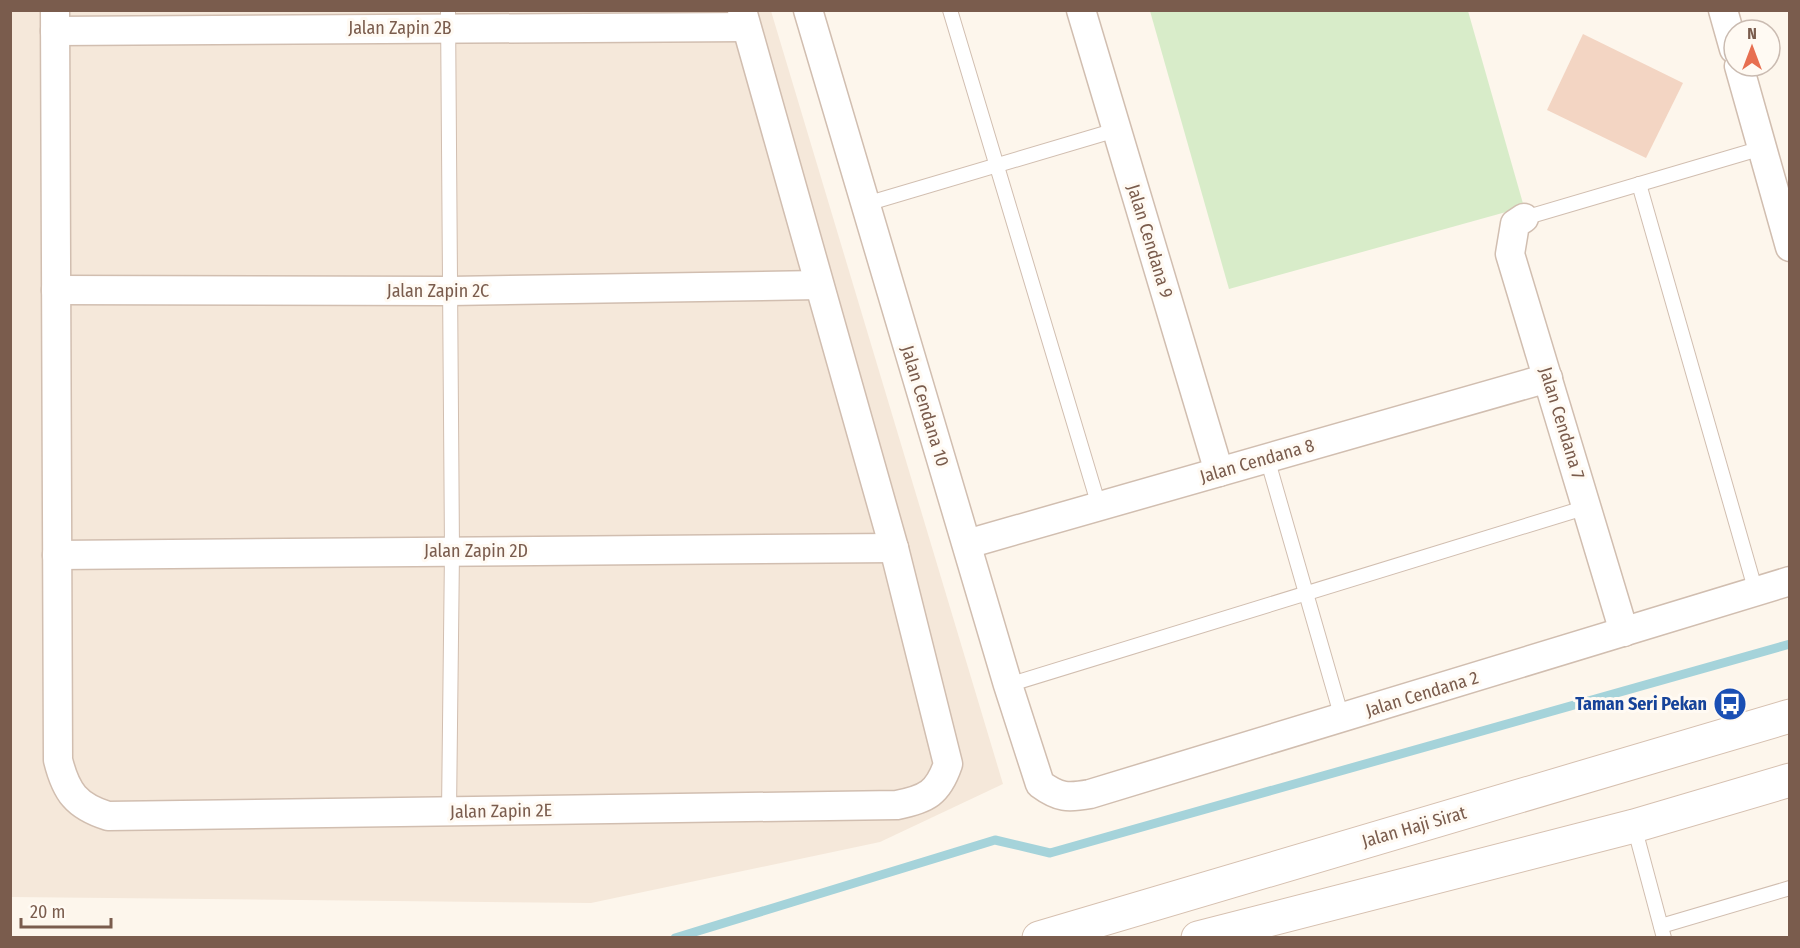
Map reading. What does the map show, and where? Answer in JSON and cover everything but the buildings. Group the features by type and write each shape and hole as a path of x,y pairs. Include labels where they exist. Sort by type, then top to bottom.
{"main road":[{"name":"Jalan Haji Sirat","path":"1039,938 1790,716"},
{"path":"1198,938 1267,929 1790,780"}],"street":[{"name":"Jalan Cendana 10","path":"808,10 1008,685 1040,784 1053,794"},
{"name":"Jalan Cendana 9","path":"1081,10 1219,472"},
{"name":"Jalan Zapin 2B","path":"55,21 744,19"},
{"path":"744,19 894,548"},
{"path":"55,21 57,555"},
{"path":"1742,78 1790,247"},
{"name":"Jalan Cendana 7","path":"1524,218 1515,224 1510,254 1624,632"},
{"name":"Jalan Zapin 2C","path":"56,290 450,291 819,285"},
{"name":"Jalan Cendana 8","path":"966,544 1548,378"},
{"name":"Jalan Zapin 2D","path":"57,555 894,548"},
{"name":"Jalan Zapin 2E","path":"57,555 58,760 63,782 75,798 90,810 108,816 897,805 914,802 930,795 942,780 948,764 894,548"},
{"name":"Jalan Cendana 2","path":"1053,794 1071,797 1090,794 1790,581"}],"lane":[{"path":"950,10 1100,506"},
{"path":"448,19 452,551 449,812"},
{"path":"866,204 1116,130"},
{"path":"1524,218 1762,148"},
{"path":"1639,184 1756,592"},
{"path":"1267,458 1342,718"},
{"path":"1008,685 1587,507"},
{"path":"1634,826 1663,932 1790,888"}],"shaded area":[{"path":"11,11 771,11 1003,784 880,842 591,903 11,897"}],"green space":[{"path":"1150,11 1468,11 1524,207 1229,289"}],"waterway":[{"path":"675,938 995,840 1050,853 1790,644"}],"place":[{"name":"Taman Seri Pekan","path":"1730,704"}]}
